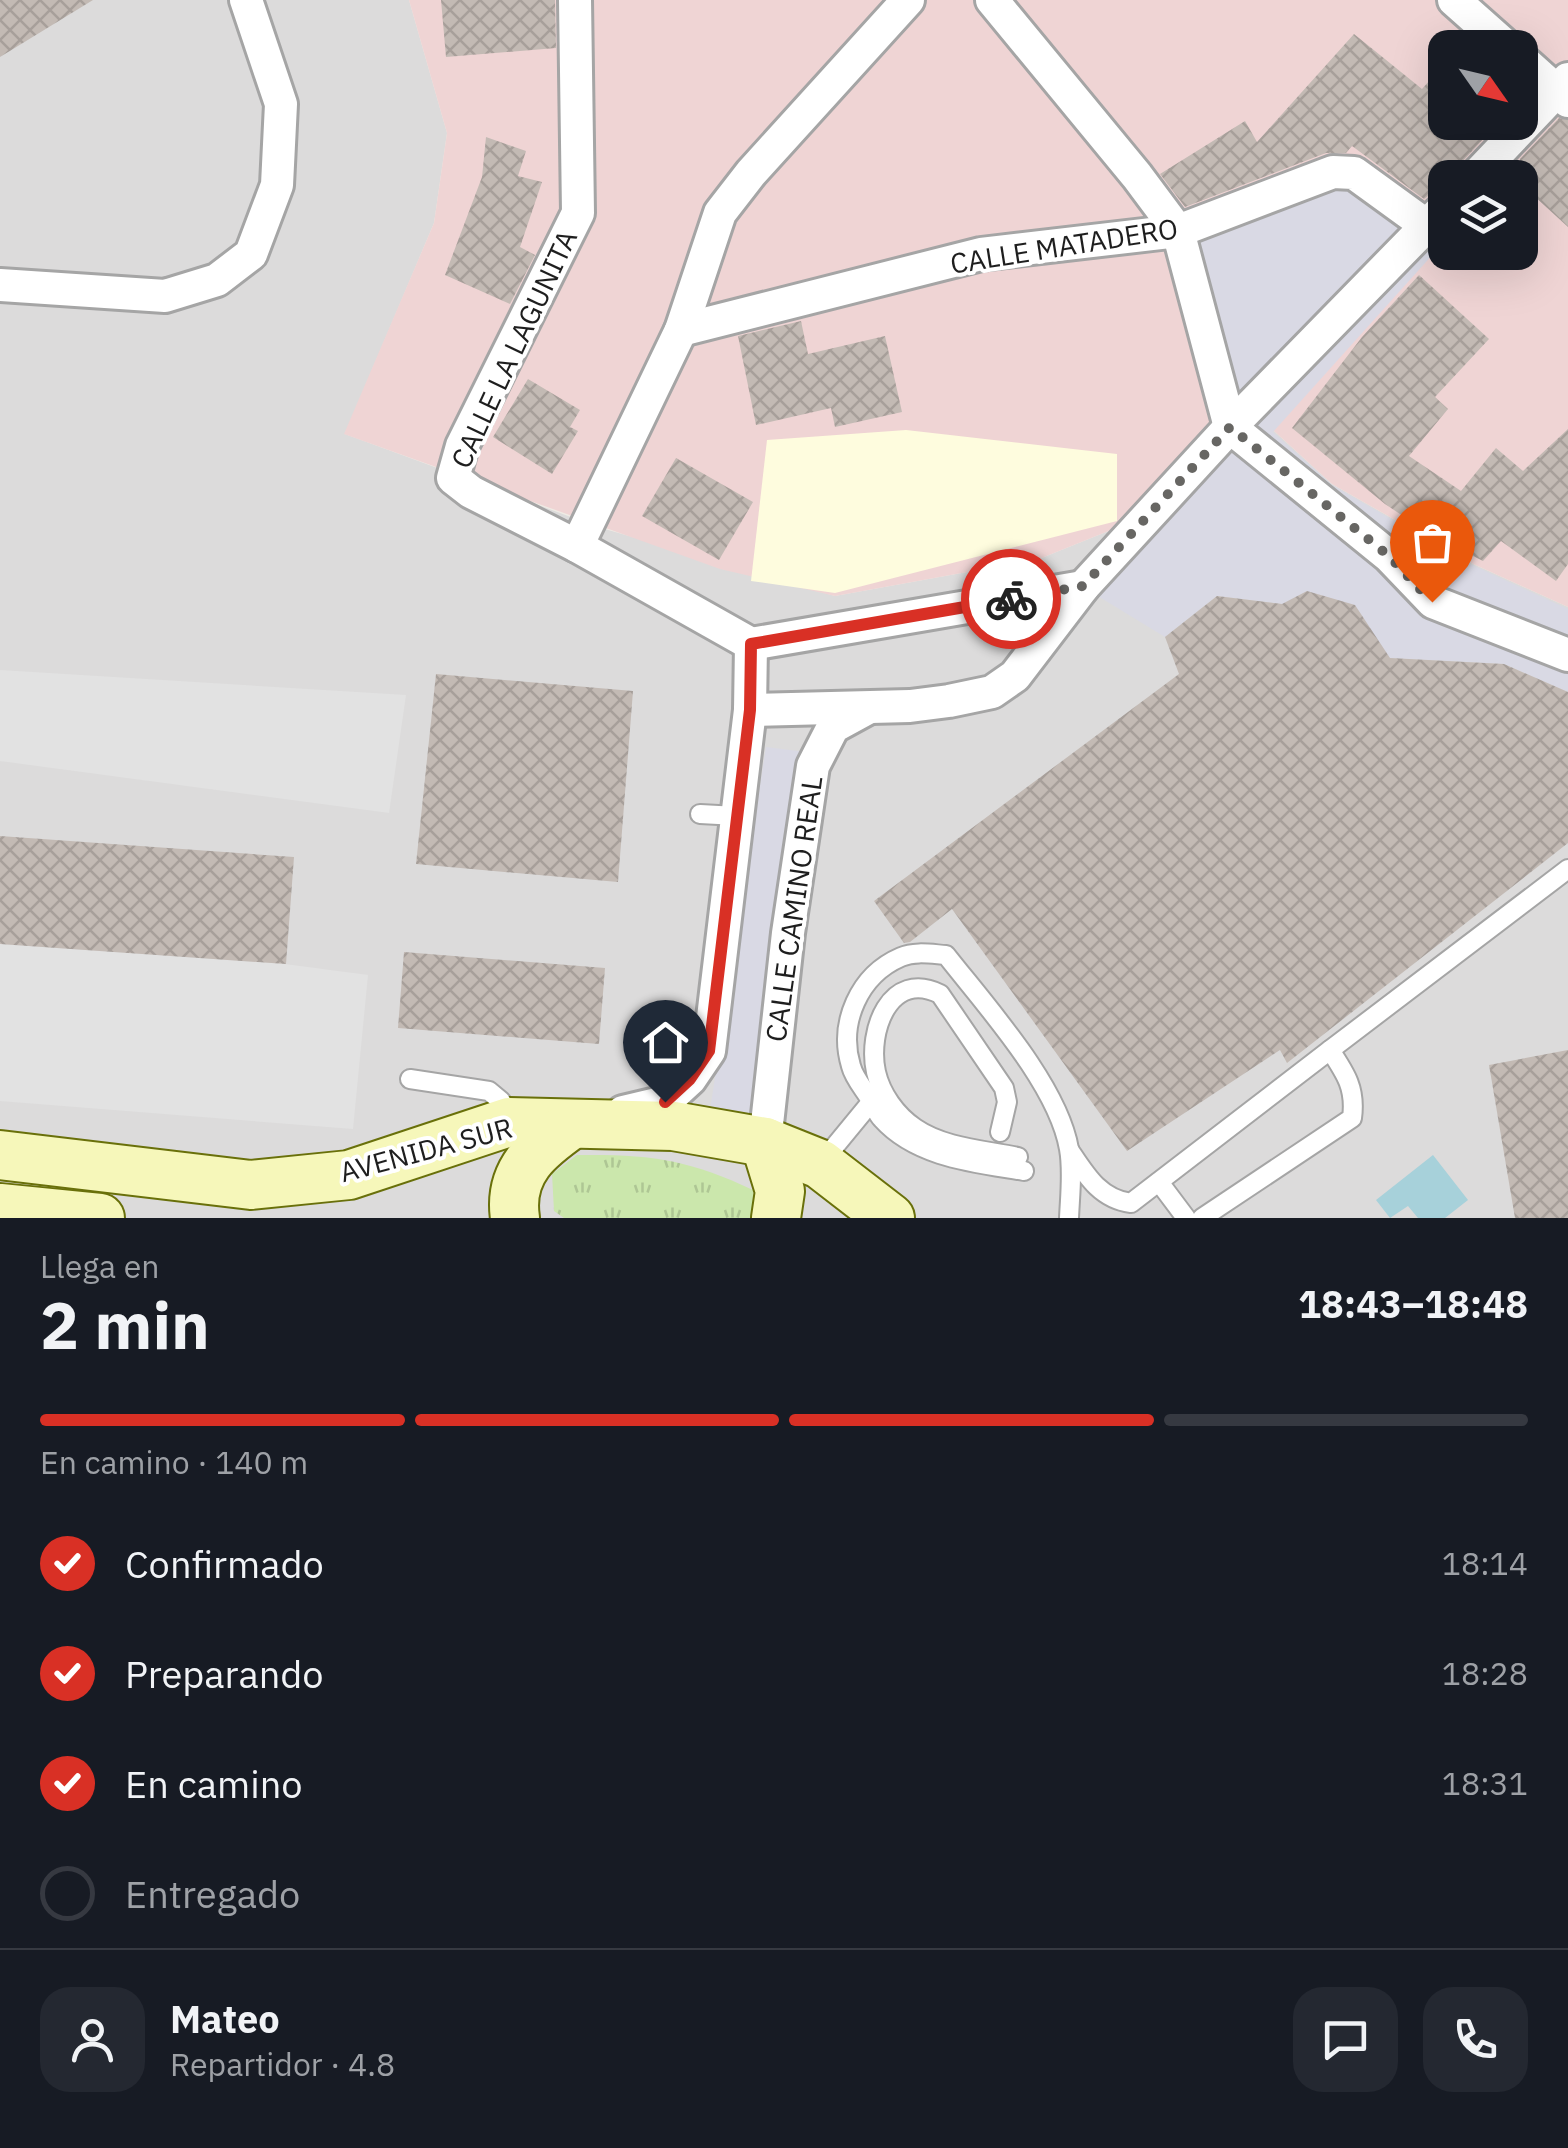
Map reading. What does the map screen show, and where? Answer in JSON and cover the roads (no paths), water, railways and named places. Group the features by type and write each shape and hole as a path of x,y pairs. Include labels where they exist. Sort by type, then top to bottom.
{"street":[{"path":"0,285 165,296 217,280 251,254 277,185 281,104 246,0"},
{"name":"CALLE LA LAGUNITA","path":"576,0 578,213 462,446 453,478 471,492 577,546 751,644"},
{"path":"577,546 681,330 720,213 751,173 908,0"},
{"path":"992,0 1178,231 1230,427 1389,556 1432,602 1568,655"},
{"path":"1454,0 1488,30"},
{"path":"1492,160 1564,90 1538,71"},
{"name":"CALLE MATADERO","path":"681,330 981,254 1178,231 1334,172 1354,173 1428,213"},
{"name":"CALLE CAMINO REAL","path":"750,710 949,701 992,692 1015,676 1083,586 1230,427 1428,225"},
{"path":"515,1218 516,1183 525,1163 540,1146 572,1124 665,1102 690,1079 709,1051 750,710 751,644 1083,586"},
{"name":"CALLE CAMINO REAL","path":"765,1142 788,934 814,766 833,727 855,712 874,707"},
{"name":"AVENIDA SUR","path":"0,1155 250,1185 349,1175 509,1122 673,1126 765,1142 820,1164 890,1218"},
{"path":"765,1142 780,1191 776,1218"},
{"path":"0,1208 100,1218"}],"lane":[{"path":"700,814 737,816"},
{"path":"1069,1149 1093,1184 1117,1201 1131,1202 1568,870"},
{"path":"1000,1132 1008,1102 1004,1088 940,994 923,986 908,987 897,994 881,1019 874,1054 882,1090 894,1109 936,1139 1021,1164 947,1158 912,1142 882,1119 852,1070 846,1045 847,1022 856,999 872,978 900,958 918,952 946,955 1022,1053 1061,1119 1069,1149 1069,1218"},
{"path":"1202,1218 1352,1118 1355,1098 1351,1082 1330,1050"},
{"path":"410,1079 489,1092 501,1101 509,1122"},
{"path":"1004,1088 1042,1088"},
{"path":"820,1164 872,1102"},
{"path":"1159,1182 1186,1218"}],"water":[{"path":"1433,1155 1468,1200 1445,1218 1418,1218 1408,1206 1390,1218 1376,1200"}]}
